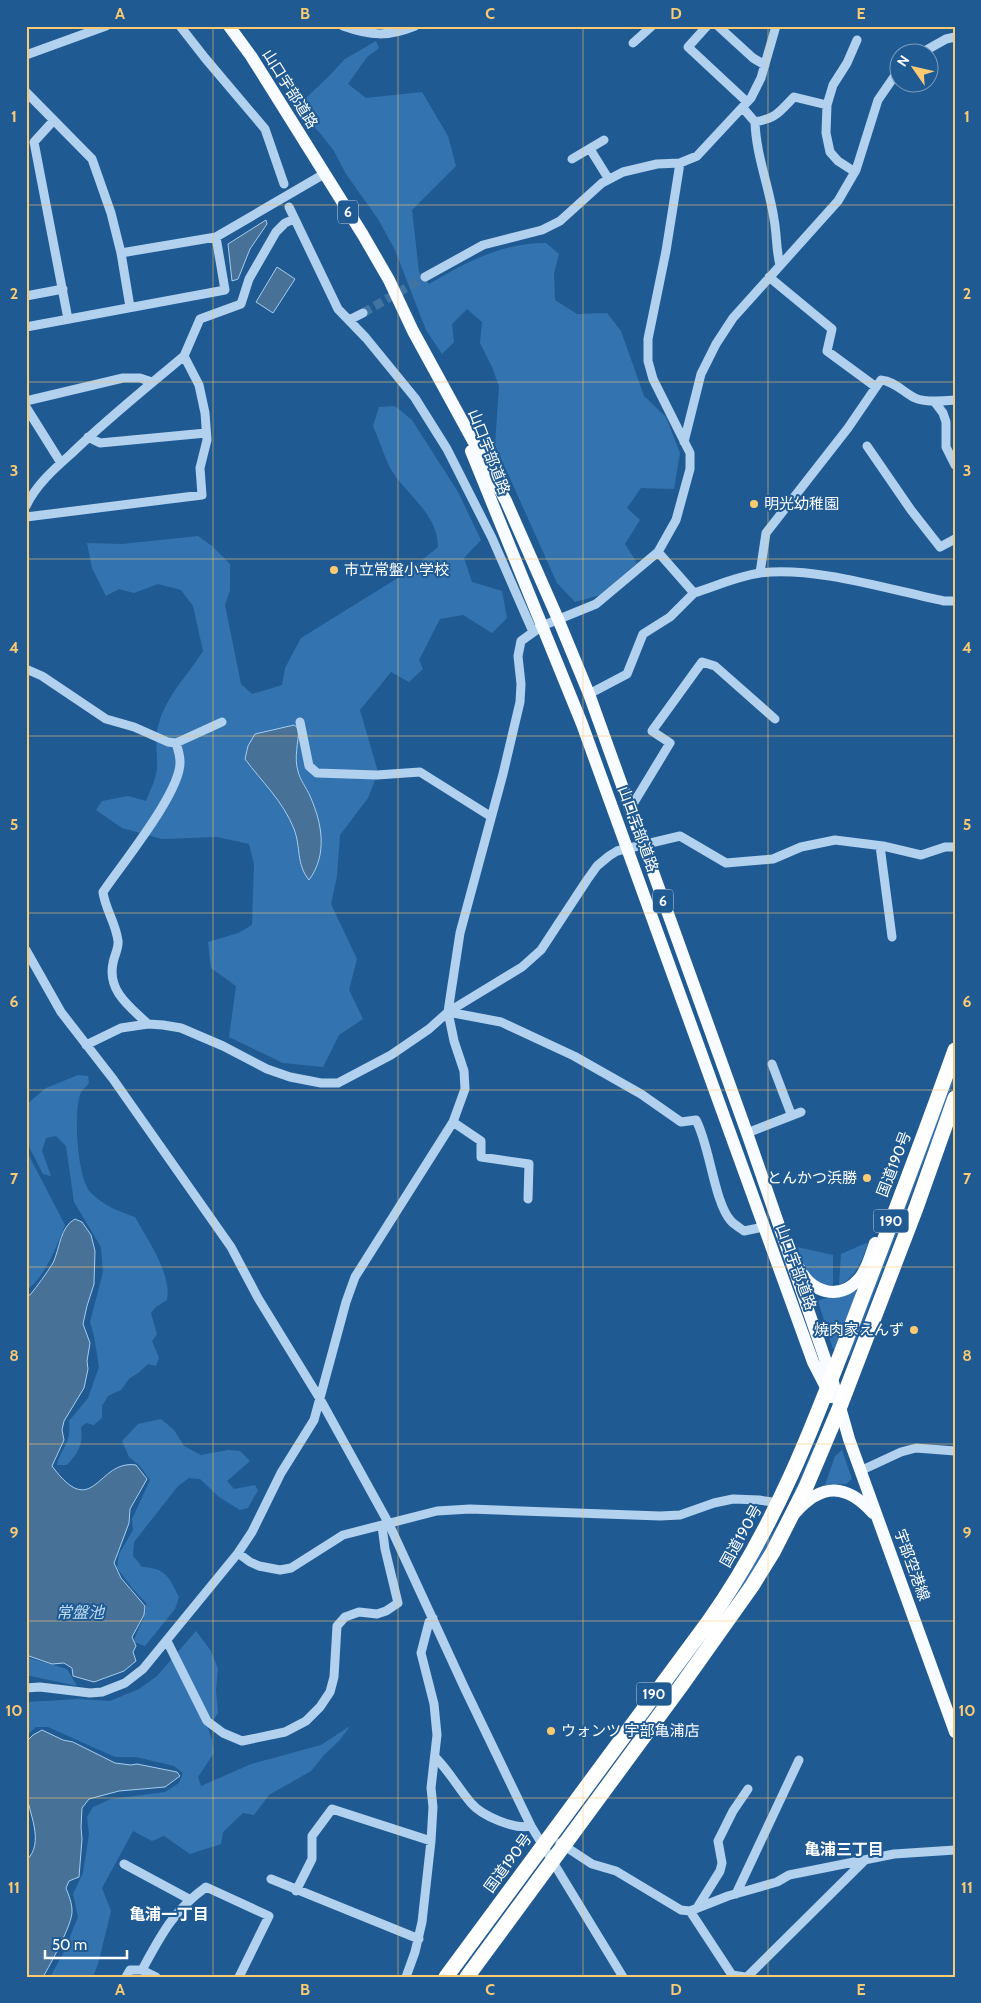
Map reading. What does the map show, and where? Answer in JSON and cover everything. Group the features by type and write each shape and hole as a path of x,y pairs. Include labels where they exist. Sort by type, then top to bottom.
{"highway":[{"name":"国道190号","path":"446,1977 729,1593 759,1543 779,1503 829,1385 955,1050"},
{"name":"190","path":"467,1977 758,1578 792,1516 839,1409 916,1208 955,1098"}],"main road":[{"name":"山口宇部道路","path":"229,26 250,56 384,273 506,501 589,694 747,1133 784,1239 829,1385 839,1409"},
{"name":"山口宇部道路","path":"454,406 537,629 582,724 813,1362 829,1385"},
{"path":"784,1239 802,1275 814,1286 825,1292 839,1293 853,1284 864,1272 887,1213 906,1182"},
{"name":"宇部空港線","path":"839,1409 955,1732"},
{"path":"792,1516 810,1498 832,1491 844,1491 861,1500 878,1518"}],"street":[{"path":"26,55 106,26"},
{"path":"180,26 265,129 284,184"},
{"path":"343,26 369,34 385,35 398,33 415,26"},
{"path":"634,43 652,26"},
{"path":"707,26 688,47 745,105 755,122 756,138 774,220 776,253 780,266"},
{"path":"718,26 753,58 765,65"},
{"path":"425,277 483,245 542,230 560,221 608,178 643,166 680,163 697,156 745,105 761,78 776,26"},
{"path":"938,44 955,37"},
{"path":"855,172 838,161 830,152 826,133 827,105 833,86 847,63 857,40"},
{"path":"684,442 701,374 716,344 733,318 838,200 855,172 878,100 888,86"},
{"path":"26,92 92,159 111,213 121,253 130,307"},
{"path":"755,122 770,119 781,112 794,97 827,105"},
{"path":"54,120 34,142 68,319"},
{"path":"572,159 604,140"},
{"path":"590,148 608,178"},
{"path":"26,1688 40,1687 90,1693 113,1688 134,1677 167,1641 238,1553 252,1532 282,1473 310,1429 317,1412 346,1302 355,1276 452,1122 465,1089 464,1072 454,1041 448,1012 460,934 490,816 503,774 520,702 521,684 518,656 521,640 537,629 596,604 658,552 676,520 688,478 690,453 653,379 648,361 648,339 666,251 680,163"},
{"path":"121,253 216,237 324,174"},
{"path":"289,207 338,309 366,338 415,398 448,449 537,629"},
{"path":"28,498 88,436 184,356 200,319 241,304 249,279 276,232 285,223 294,220"},
{"path":"26,327 225,290 216,237"},
{"path":"768,277 832,329 827,351 876,387"},
{"path":"26,296 63,290"},
{"path":"349,320 363,313"},
{"path":"26,517 202,495 200,468 207,440 205,413 199,385 184,356"},
{"path":"26,401 123,378 140,378 152,382"},
{"path":"760,573 766,533 848,428 880,380 888,380 917,399 934,401 955,400"},
{"path":"934,401 943,412 946,422 946,447 955,465"},
{"path":"26,407 61,463"},
{"path":"88,436 100,443 206,433"},
{"path":"867,446 911,510 940,547 955,539"},
{"path":"658,552 694,593"},
{"path":"589,694 627,674 643,634 670,617 694,593 760,573 785,572 825,575 944,602 955,601"},
{"path":"630,809 670,743 652,731 702,662 715,666 775,720"},
{"path":"26,669 42,676 106,719 134,727 168,742 176,743 222,722"},
{"path":"300,722 309,766 317,773 377,775 420,772 490,816"},
{"path":"148,1024 127,1005 116,991 111,978 112,964 119,944 116,929 104,900 103,892 172,790 181,763 176,743"},
{"path":"86,1045 121,1028 148,1024 181,1028 223,1046 267,1069 290,1077 321,1083 338,1083 391,1055 429,1029 448,1012 522,967 541,950 597,866 617,851 680,836 726,863 773,859 801,847 829,841 880,846 921,855 945,847 955,847"},
{"path":"880,846 892,937"},
{"path":"26,950 61,1012 113,1079 231,1247 258,1298 320,1399 433,1618 464,1689 531,1826 546,1840 564,1846 592,1864 616,1871 681,1910 694,1910 736,1894 777,1882 790,1875 894,1854 955,1850"},
{"path":"448,1012 501,1022 574,1056 641,1094 681,1122 696,1120 702,1130 718,1193 731,1220 744,1231 764,1227"},
{"path":"772,1064 791,1114"},
{"path":"747,1133 791,1114 801,1112"},
{"path":"452,1122 481,1142 481,1157 529,1164 528,1199"},
{"path":"860,1471 902,1452 916,1448 955,1451"},
{"path":"238,1553 259,1566 280,1570 291,1568 343,1535 437,1511 470,1509 660,1516 680,1515 714,1503 733,1499 779,1503"},
{"path":"167,1641 206,1721 223,1733 242,1741 285,1732 306,1721 320,1707 330,1692 334,1677 337,1626 345,1616 359,1612 377,1614 386,1611 398,1603 385,1549 386,1525"},
{"path":"406,1977 422,1922 431,1840 433,1807 431,1788 437,1734 434,1704 421,1652 429,1622 433,1618"},
{"path":"435,1757 448,1770 471,1804 479,1811 510,1825 522,1828 531,1826"},
{"path":"736,1894 799,1760"},
{"path":"694,1910 720,1871 722,1863 718,1841 748,1789"},
{"path":"296,1891 312,1859 312,1836 332,1809 431,1840"},
{"path":"546,1840 552,1861 623,1977"},
{"path":"694,1910 737,1976 865,1860"},
{"path":"124,1864 189,1899"},
{"path":"271,1879 296,1891 418,1939"},
{"path":"142,1970 166,1925 189,1899 206,1887 269,1916 239,1977"},
{"path":"126,1977 130,1970 142,1970 156,1977"}],"shaded area":[{"path":"376,41 379,48 367,57 348,84 366,98 422,92 448,136 456,166 412,210 419,272 429,284 471,261 499,250 514,246 546,243 559,254 554,273 555,300 577,314 607,313 621,331 644,396 666,417 680,453 674,489 641,488 627,508 640,520 625,544 637,563 600,595 575,602 557,583 495,445 499,386 480,343 482,322 467,309 452,324 454,342 442,354 426,330 395,250 378,219 346,174 334,151 301,113 304,100 345,59"},
{"path":"395,406 412,420 458,492 481,540 464,558 472,582 502,591 507,618 492,633 463,615 440,619 419,660 423,669 409,682 391,672 360,710 378,772 368,798 340,835 337,876 331,904 357,959 349,990 363,1019 339,1035 323,1067 283,1063 229,1037 236,986 211,968 208,942 238,933 252,925 254,864 249,844 217,837 162,839 122,828 96,810 102,801 128,796 146,801 156,772 159,723 172,694 203,651 193,606 181,590 158,584 134,593 119,589 106,596 92,568 87,543 122,544 198,536 212,546 230,564 230,590 225,605 241,684 252,694 282,685 285,668 301,638 409,571 438,547 437,535 432,524 426,513 395,476 373,426 379,407"},
{"path":"78,1075 88,1076 89,1083 81,1092 77,1114 80,1160 86,1185 91,1193 106,1205 135,1217 162,1268 168,1290 167,1300 156,1307 151,1313 157,1334 152,1341 159,1358 156,1366 148,1364 129,1379 121,1390 108,1396 102,1406 102,1418 94,1425 86,1423 81,1427 81,1444 75,1456 67,1465 57,1465 68,1440 69,1421 88,1398 99,1367 90,1322 103,1272 101,1247 74,1202 66,1146 56,1136 46,1138 42,1151 51,1176 43,1174 26,1141 26,1105 46,1088"},
{"path":"951,1077 955,1078 850,1356 847,1355"},
{"path":"26,1150 65,1225 44,1270 33,1285 26,1290"},
{"path":"866,1243 868,1244 857,1269 844,1283 837,1287 817,1283 804,1267 797,1247 833,1255 833,1285 839,1285 841,1254"},
{"path":"855,1291 857,1292 835,1349 833,1349 818,1301 845,1296"},
{"path":"161,1419 174,1430 184,1446 201,1455 228,1450 240,1451 250,1461 227,1481 234,1489 255,1485 258,1490 248,1508 240,1510 219,1497 200,1479 189,1478 178,1486 134,1542 133,1556 142,1567 156,1569 166,1575 179,1597 175,1609 145,1646 134,1642 145,1614 146,1603 117,1568 119,1554 133,1530 132,1519 150,1480 140,1466 129,1457 122,1441 138,1424"},
{"path":"814,1446 817,1447 789,1510 744,1588 654,1713 629,1740 758,1557 787,1510"},
{"path":"842,1450 852,1479 846,1484 825,1485 835,1456"},
{"path":"196,1631 211,1651 218,1669 216,1690 218,1713 208,1728 214,1753 198,1777 201,1786 251,1764 321,1745 350,1726 339,1741 311,1771 269,1795 254,1815 243,1813 223,1832 221,1844 190,1854 164,1836 152,1841 133,1831 102,1888 111,1911 93,1977 50,1977 63,1954 78,1917 73,1894 83,1873 89,1834 87,1817 93,1807 111,1799 165,1792 179,1783 183,1773 174,1766 136,1757 115,1757 48,1727 36,1727 26,1736 26,1702 79,1699 110,1701 139,1689 157,1676"},
{"path":"26,1657 67,1669 77,1686 26,1675"}],"water":[{"path":"266,220 267,224 250,249 238,279 232,281 228,244"},
{"path":"277,267 295,279 273,313 256,302"},
{"path":"294,725 299,729 296,756 297,766 318,817 321,838 319,860 309,880 300,862 294,829 284,809 245,759 248,746 255,734"},
{"name":"常盤池","path":"75,1219 82,1222 91,1235 95,1251 94,1284 83,1324 90,1343 87,1361 88,1369 84,1388 64,1421 62,1430 64,1440 52,1466 66,1482 77,1489 87,1489 95,1485 112,1471 123,1466 136,1465 147,1479 130,1509 129,1523 114,1563 121,1578 145,1606 144,1615 132,1637 136,1646 133,1652 136,1661 124,1671 94,1682 73,1676 72,1668 64,1663 52,1664 26,1655 26,1295 30,1295 53,1263 63,1232"},
{"path":"42,1730 63,1740 73,1742 115,1763 137,1764 177,1772 180,1776 165,1787 119,1791 89,1799 82,1808 79,1877 69,1881 66,1888 72,1908 69,1925 43,1977 26,1977 26,1861 35,1845 35,1836 26,1790 26,1742"}],"tunnel":[{"path":"363,313 425,277"}],"place":[{"name":"明光幼稚園","path":"754,504"},
{"name":"市立常盤小学校","path":"334,570"},
{"name":"とんかつ浜勝","path":"867,1178"},
{"name":"焼肉家えんず","path":"914,1330"},
{"name":"ウォンツ 宇部亀浦店","path":"551,1731"}],"district":[{"name":"亀浦三丁目","path":"844,1849"},
{"name":"亀浦一丁目","path":"169,1914"}]}
